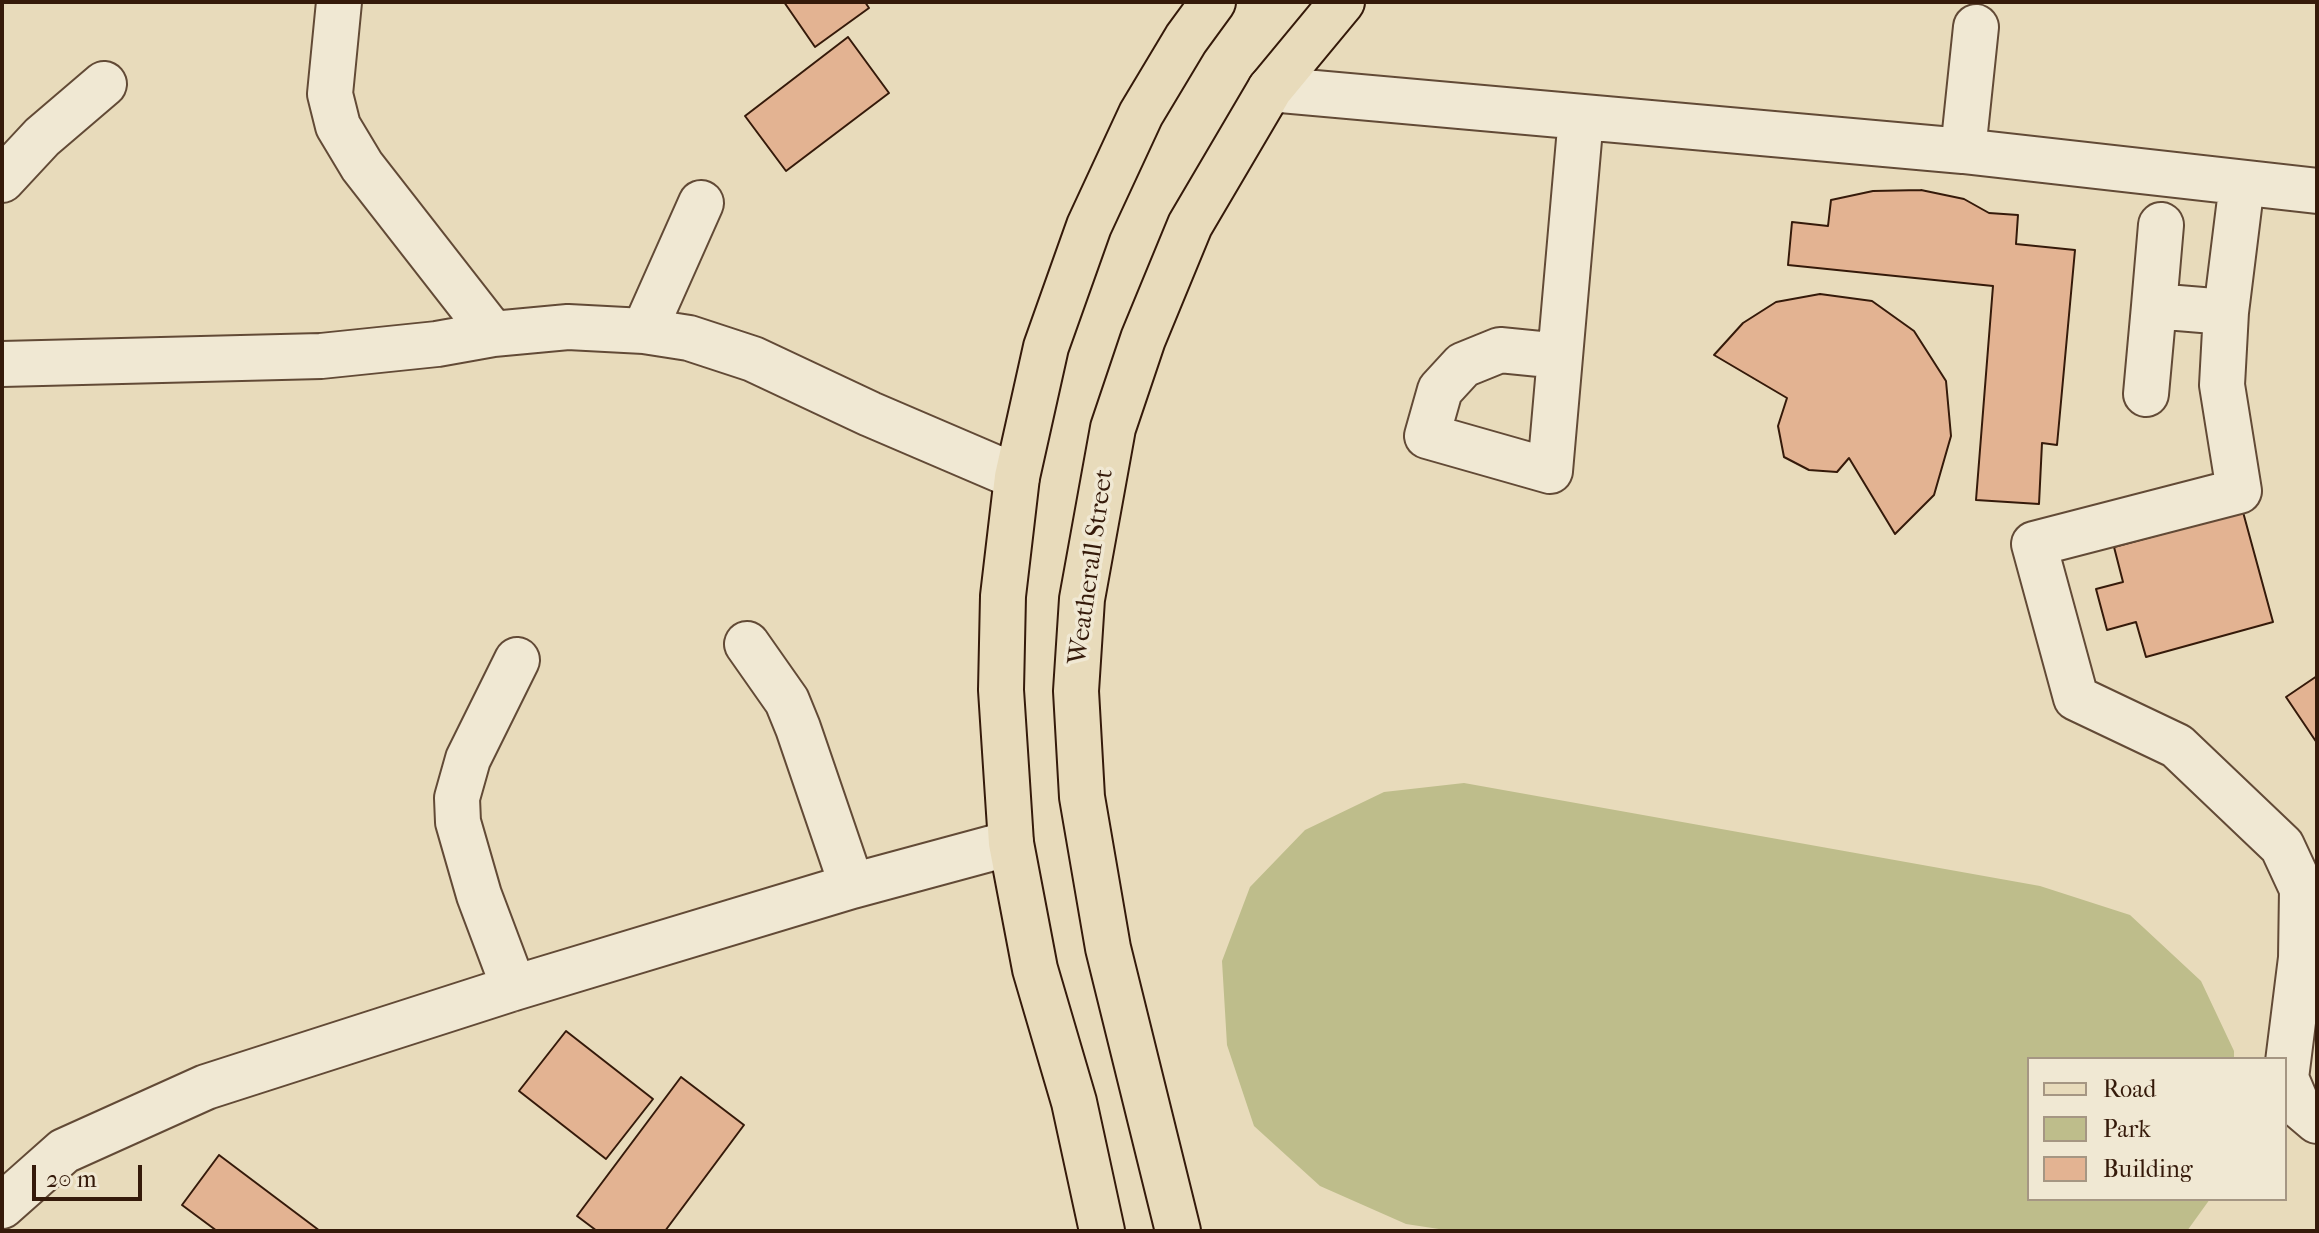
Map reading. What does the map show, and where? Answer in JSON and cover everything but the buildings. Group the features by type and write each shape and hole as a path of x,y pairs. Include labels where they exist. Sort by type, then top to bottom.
{"main road":[{"path":"1102,1231 1074,1102 1035,969 1011,843 1002,674 1003,596 1017,477 1046,347 1089,226 1141,114 1186,39 1213,2"},
{"name":"Weatherall Street","path":"1178,1231 1108,948 1082,797 1076,691 1082,599 1113,428 1143,339 1190,225 1270,89 1342,2"}],"street":[{"path":"339,2 330,94 338,126 362,166 493,334"},
{"path":"1963,151 1976,27"},
{"path":"2,180 42,137 104,84"},
{"path":"1270,89 1963,151 2317,191"},
{"path":"1560,356 1581,117"},
{"path":"2242,183 2226,312 2222,385 2239,491 2034,544 2076,698 2177,746 2282,846 2309,884 2287,1070"},
{"path":"644,331 701,203"},
{"path":"2146,394 2161,225"},
{"path":"2154,306 2226,312"},
{"path":"2,364 321,356 568,327 644,331 689,338 753,359 870,414 1017,477"},
{"path":"747,644 787,701 852,886"},
{"path":"514,988 479,895 458,822 457,798 468,759 517,660"},
{"path":"2,1206 64,1151 206,1087 514,988 852,886 1011,843"},
{"path":"2287,1080 2297,1104 2317,1121"}],"green space":[{"path":"1464,783 2040,886 2130,915 2201,981 2234,1057 2027,1057 2027,1201 2209,1201 2187,1231 1452,1231 1406,1224 1320,1186 1254,1126 1227,1045 1222,961 1250,887 1305,830 1384,792"}]}
